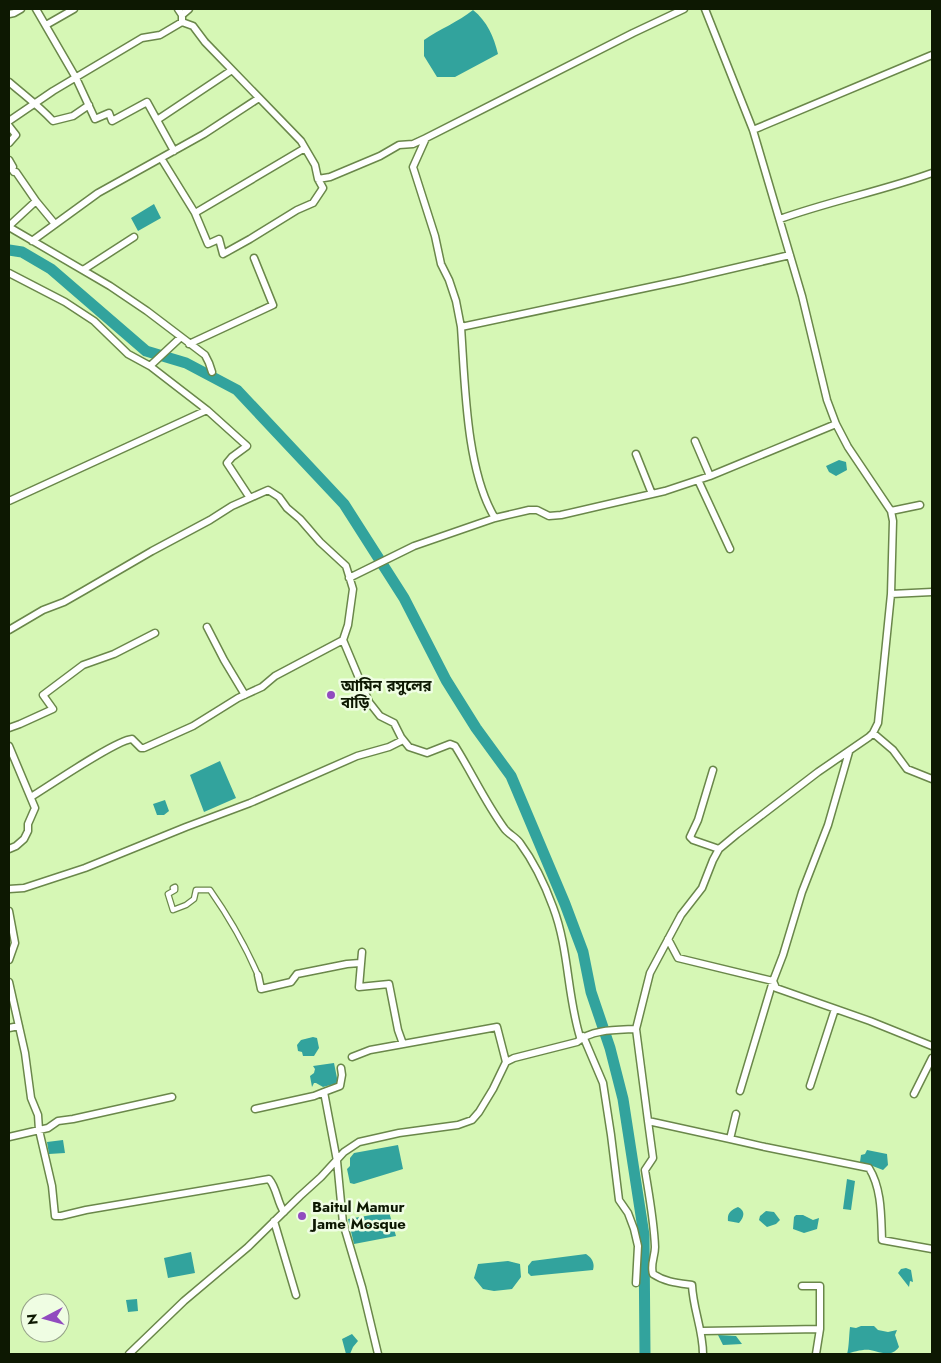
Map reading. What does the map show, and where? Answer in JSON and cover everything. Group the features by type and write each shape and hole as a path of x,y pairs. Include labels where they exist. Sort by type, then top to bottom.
{"street":[{"path":"9,14 20,9"},
{"path":"36,9 76,78 95,119 109,113 112,121 147,102 174,151"},
{"path":"46,25 74,9"},
{"path":"161,158 195,213 208,244 219,239 223,254 297,210 313,203 323,188 318,179 315,165 305,148 288,127 205,42 193,26 182,19 178,9"},
{"path":"9,121 142,38 160,35 182,19 189,9"},
{"path":"318,179 380,156 399,145 413,144 426,138 633,32 684,9"},
{"path":"703,1354 702,1331 692,1296 692,1284 673,1283 662,1279 653,1274 651,1267 655,1250 645,1170 653,1158 636,1028 650,973 682,915 702,888 713,860 720,849 736,834 818,772 874,733 878,723 891,594 893,521 891,512 848,447 836,424 827,400 790,255 753,130 705,9"},
{"path":"753,130 932,55"},
{"path":"157,120 232,70"},
{"path":"9,82 53,120 73,116 89,105"},
{"path":"32,241 98,193 174,151 259,98"},
{"path":"9,126 16,135 9,143"},
{"path":"426,138 413,167 442,264 456,301 461,327 473,450 486,505 495,518"},
{"path":"195,213 305,148"},
{"path":"9,160 14,172 16,172 55,224"},
{"path":"780,219 932,173"},
{"path":"36,201 9,227 83,270 139,306 205,356 212,372"},
{"path":"83,270 134,237"},
{"path":"461,327 684,280 790,255"},
{"path":"189,344 273,305 254,258"},
{"path":"9,272 65,302 94,321 128,354 150,366 207,410 246,446 227,462 250,498"},
{"path":"150,366 181,337"},
{"path":"9,501 207,410"},
{"path":"349,578 367,570 384,559 414,546 495,518 528,510 537,510 549,516 561,515 652,494 710,476 836,424"},
{"path":"695,441 710,476"},
{"path":"636,454 652,494"},
{"path":"698,480 730,549"},
{"path":"9,630 43,610 64,602 232,506 268,490 279,497 320,542 346,566 353,589 348,625 342,640 275,676 262,687 193,726 144,748 141,748 132,739 112,746 31,797"},
{"path":"891,512 920,505"},
{"path":"891,594 932,592"},
{"path":"207,627 245,695"},
{"path":"9,728 53,709 43,695 84,665 114,654 155,633"},
{"path":"342,640 369,702 380,716 394,723 409,747 427,753 450,744 455,746 505,830 519,841 529,856 554,908 564,954 573,1014 580,1037 583,1036 603,1083 612,1135 619,1200 628,1214 638,1246 636,1283"},
{"path":"874,733 893,750 906,769 932,779"},
{"path":"9,889 24,888 85,868 257,800 357,756 389,747 403,740"},
{"path":"9,746 35,808 24,839 9,849"},
{"path":"740,1091 772,981 783,955 802,892 828,825 849,752"},
{"path":"713,770 698,820 690,837 693,840 720,849"},
{"path":"173,888 175,887 175,890 168,894 173,910 194,900 196,890 210,890 232,923 248,952 258,975 261,989 291,982 297,974 360,963"},
{"path":"9,911 16,943 9,960"},
{"path":"668,939 678,958 772,981 776,988 870,1021 932,1046"},
{"path":"362,952 359,987 389,984 402,1044"},
{"path":"9,982 25,1053 31,1098 38,1115 39,1130 52,1186 55,1216 269,1179 273,1183 278,1201 284,1212"},
{"path":"810,1086 835,1009"},
{"path":"9,1028 19,1026"},
{"path":"352,1057 370,1050 497,1027 506,1062"},
{"path":"132,1353 184,1301 248,1247 344,1152 359,1142 399,1133 458,1125 472,1120 493,1089 506,1062 514,1058 577,1042 583,1036 636,1028"},
{"path":"914,1094 932,1058"},
{"path":"255,1109 314,1096 340,1086 341,1068"},
{"path":"324,1092 336,1161 343,1223 362,1287 378,1354"},
{"path":"9,1137 48,1128 58,1121 172,1097"},
{"path":"730,1139 736,1114"},
{"path":"648,1121 765,1148 869,1168 874,1176 879,1199 882,1240 932,1249"},
{"path":"274,1221 296,1295"},
{"path":"802,1286 820,1286 820,1329 816,1354"},
{"path":"702,1331 820,1329"}],"water":[{"path":"473,10 489,30 498,54 455,77 437,77 424,56 424,40"},
{"path":"154,204 161,218 138,231 131,218"},
{"path":"839,460 846,462 847,470 836,476 829,472 826,466"},
{"path":"220,761 236,798 204,812 190,775"},
{"path":"165,800 169,811 164,815 157,815 153,804"},
{"path":"317,1038 319,1048 314,1056 303,1056 302,1052 298,1051 297,1045 301,1040"},
{"path":"334,1063 338,1083 323,1087 314,1083 312,1087 310,1076 314,1073 315,1069 313,1066"},
{"path":"63,1140 65,1153 49,1154 47,1142"},
{"path":"398,1145 403,1169 354,1184 350,1183 347,1169 350,1166 350,1158 354,1153"},
{"path":"867,1150 887,1154 888,1165 883,1170 870,1165 863,1165 863,1162 860,1162 861,1155 865,1154"},
{"path":"847,1179 855,1181 851,1210 843,1209"},
{"path":"738,1207 743,1212 741,1221 739,1223 728,1221 730,1212"},
{"path":"766,1211 774,1212 780,1220 776,1224 767,1227 759,1220 760,1216"},
{"path":"389,1212 396,1236 354,1244 348,1219"},
{"path":"796,1215 803,1215 813,1220 819,1218 817,1229 804,1233 793,1229 794,1217"},
{"path":"191,1252 195,1273 168,1278 164,1258"},
{"path":"586,1254 593,1261 593,1270 531,1276 528,1273 528,1266 532,1261"},
{"path":"508,1261 520,1264 521,1277 512,1289 494,1291 483,1289 474,1278 478,1264"},
{"path":"901,1269 911,1270 913,1282 910,1281 909,1287 898,1273"},
{"path":"137,1299 138,1311 128,1312 126,1300"},
{"path":"874,1326 878,1330 888,1332 897,1330 895,1335 899,1347 889,1353 867,1350 847,1354 850,1327 856,1328"},
{"path":"352,1334 358,1341 350,1354 346,1354 342,1339"},
{"path":"718,1335 736,1336 742,1344 723,1345"}],"waterway":[{"path":"9,250 22,252 51,269 146,351 186,363 237,390 344,504 404,598 446,680 476,728 511,776 565,904 583,952 591,992 610,1048 623,1099 644,1235 645,1354"}],"place":[{"name":"আমিন রসুলের বাড়ি","path":"331,695"},
{"name":"Baitul Mamur Jame Mosque","path":"302,1216"}]}
